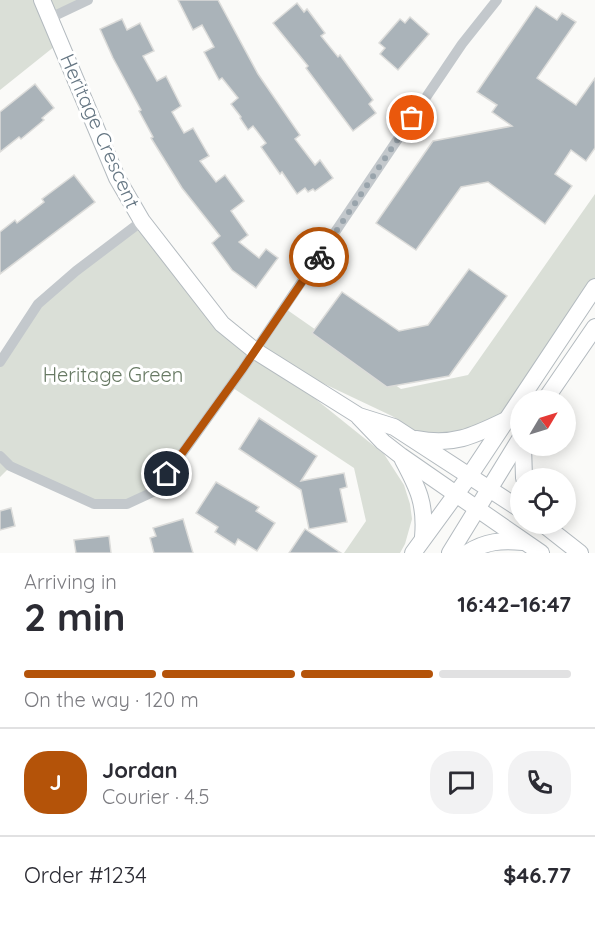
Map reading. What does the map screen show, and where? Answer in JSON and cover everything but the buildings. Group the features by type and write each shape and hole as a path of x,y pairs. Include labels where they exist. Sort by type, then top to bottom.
{"street":[{"name":"Heritage Crescent","path":"42,0 117,178 142,221 222,324 254,350 359,416 394,427 510,502"},
{"path":"50,18 88,0"},
{"path":"0,456 10,466 94,504 127,504 155,491 462,44 497,0"},
{"path":"0,362 38,304 76,271 142,221"},
{"path":"413,553 470,475 595,287"},
{"path":"551,390 595,327"},
{"name":"Heritage Crescent","path":"359,416 383,442 401,456 541,553"},
{"path":"410,438 432,442 451,442 478,434 505,421"},
{"path":"401,456 422,500 425,516 423,538"},
{"path":"450,553 511,456"},
{"path":"557,534 580,553"},
{"path":"467,553 486,543 502,540 525,542"}],"green space":[{"path":"0,0 85,0 50,18 60,42 0,90"},
{"name":"Heritage Green","path":"595,194 595,287 526,390 510,390 510,414 505,421 432,442 392,416 257,352 384,454 404,485 410,504 412,519 400,553 344,553 366,521 354,468 230,386 155,491 106,506 11,466 0,477 0,362 38,304 141,224 254,350 283,307 401,389 468,375"}],"way so far":[{"path":"319,257 412,118"}],"route":[{"path":"167,474 319,257"}]}
